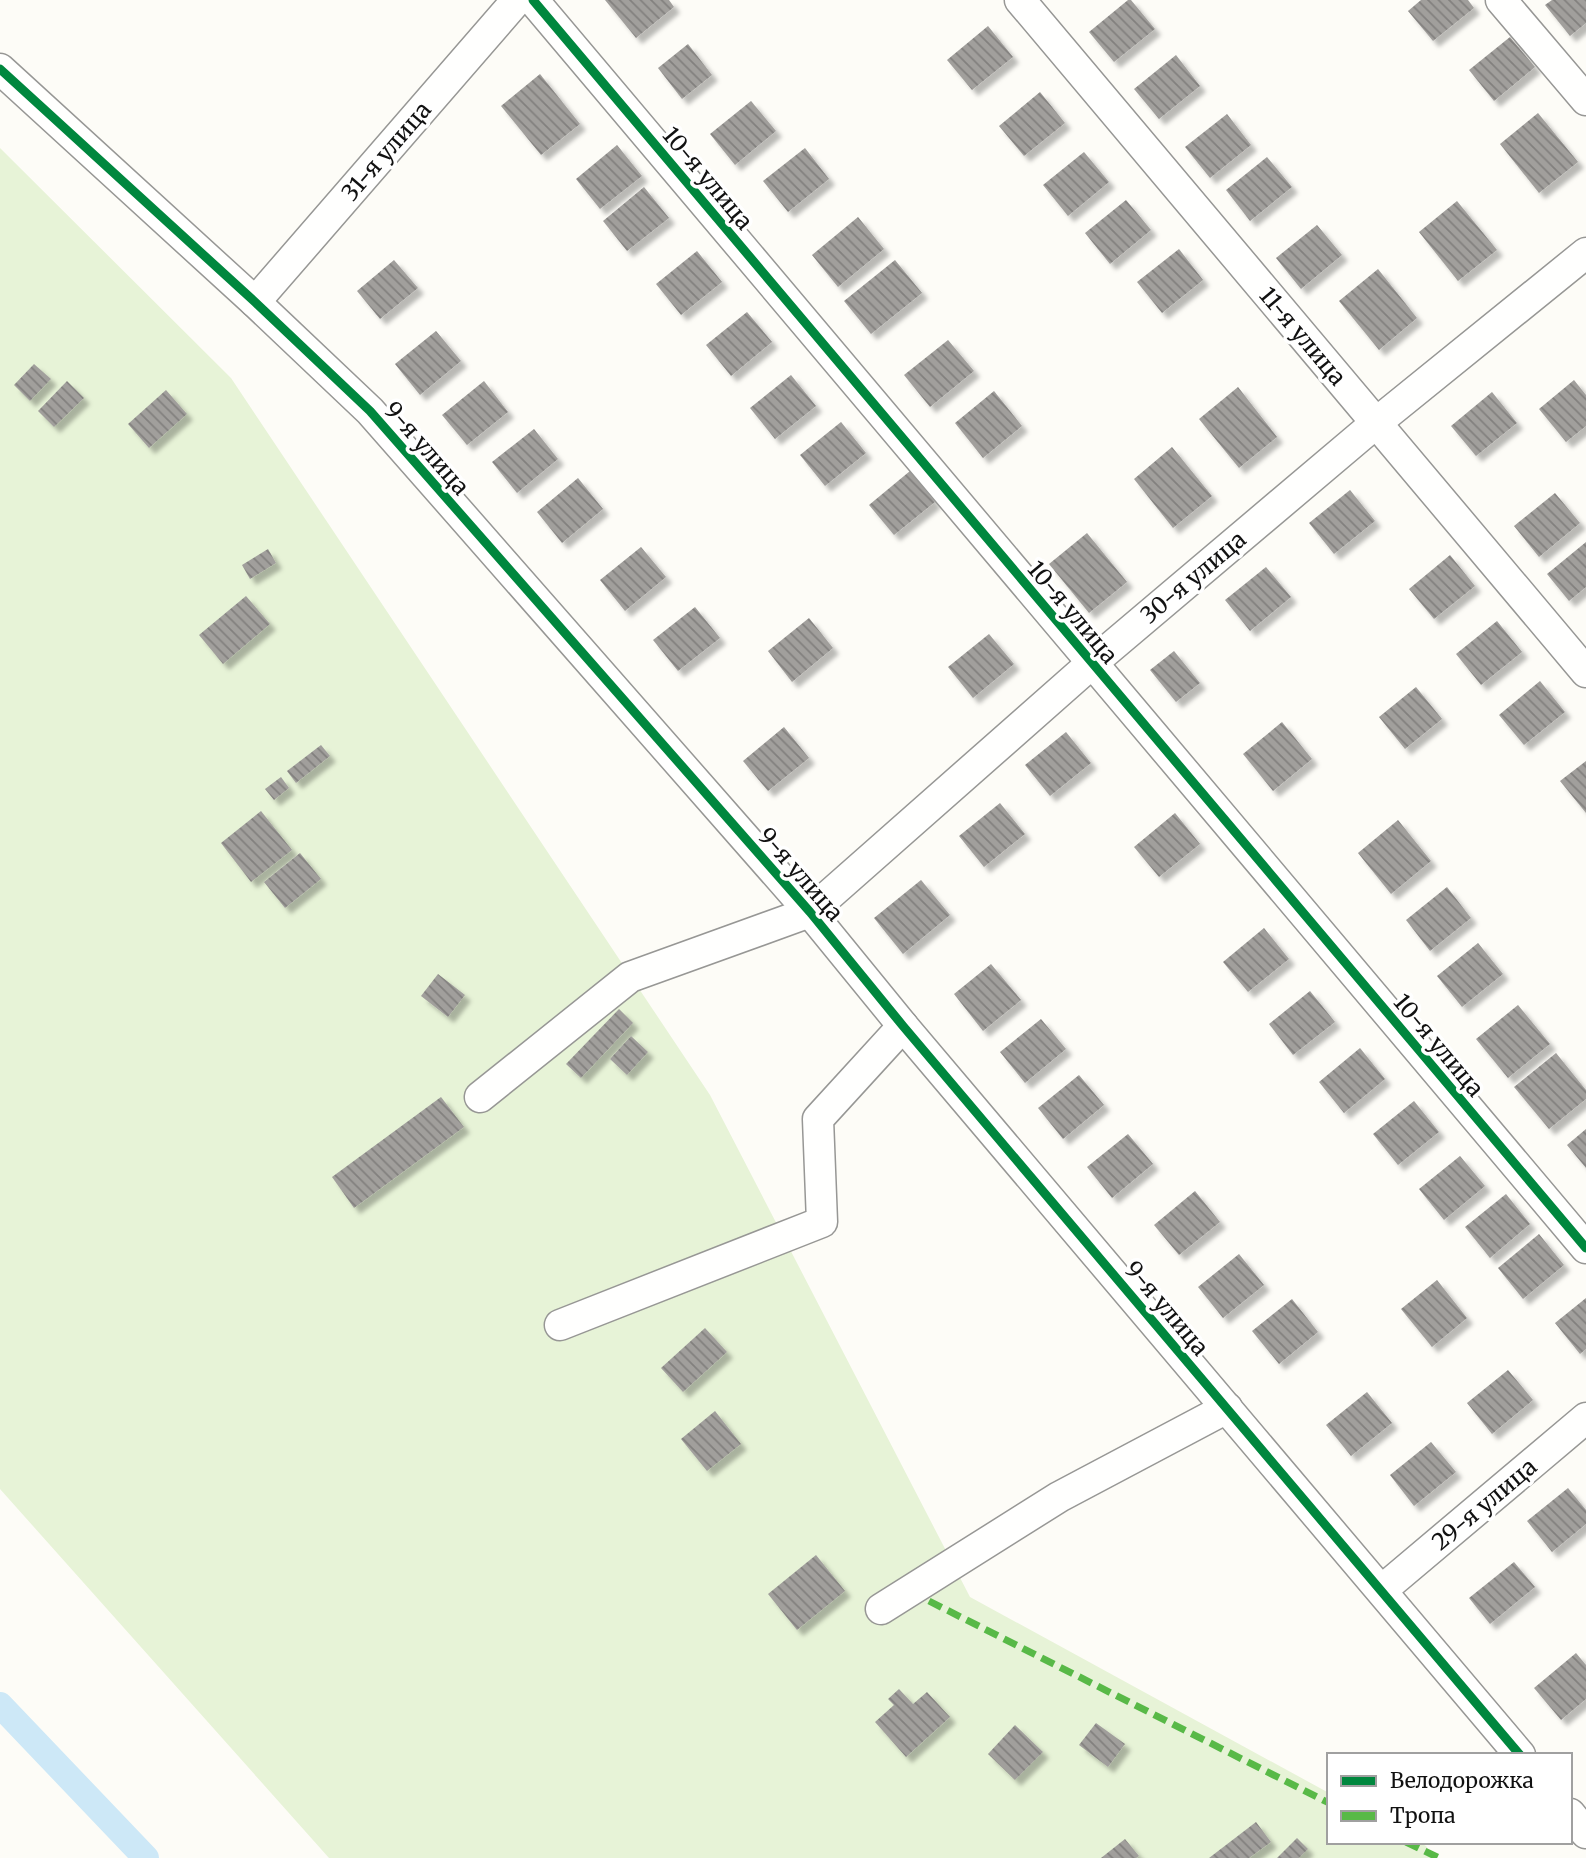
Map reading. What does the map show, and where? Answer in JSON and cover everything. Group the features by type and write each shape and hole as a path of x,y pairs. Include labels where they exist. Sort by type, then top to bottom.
{"street":[{"name":"31-я улица","path":"255,302 517,0"},
{"name":"10-я улица","path":"533,0 1586,1248"},
{"name":"11-я улица","path":"1020,0 1586,672"},
{"path":"1501,0 1586,100"},
{"name":"9-я улица","path":"0,69 370,411 810,912 903,1027 1518,1753"},
{"name":"30-я улица","path":"810,912 1091,664 1376,423 1586,253"},
{"path":"480,1097 630,977 810,912"},
{"path":"561,1325 822,1223 818,1119 903,1027"},
{"path":"881,1609 1059,1497 1227,1408"},
{"name":"29-я улица","path":"1381,1590 1586,1418"},
{"path":"1572,1816 1586,1833"}],"green space":[{"path":"0,148 231,378 710,1095 970,1597 1327,1792 1327,1844 1422,1844 1435,1858 329,1858 0,1489"}],"building":[{"path":"605,0 669,0 674,7 636,38"},
{"path":"1131,0 1155,29 1114,62 1089,32"},
{"path":"1421,0 1468,0 1474,8 1433,41 1408,11"},
{"path":"1552,0 1586,0 1586,23 1570,36 1545,5"},
{"path":"988,26 1013,57 972,90 947,60"},
{"path":"1510,37 1535,67 1494,101 1469,70"},
{"path":"688,44 712,75 682,99 658,68"},
{"path":"1176,55 1200,86 1159,119 1134,89"},
{"path":"540,74 580,124 541,155 501,106"},
{"path":"1040,92 1065,123 1024,156 999,126"},
{"path":"751,101 776,131 735,165 710,134"},
{"path":"1538,113 1578,162 1539,193 1500,144"},
{"path":"1227,114 1251,145 1210,178 1185,147"},
{"path":"617,145 642,176 600,209 576,179"},
{"path":"805,148 829,179 788,212 763,181"},
{"path":"1084,152 1109,182 1068,216 1043,185"},
{"path":"1267,157 1292,187 1250,221 1226,190"},
{"path":"644,187 669,218 627,251 603,221"},
{"path":"1126,200 1151,230 1110,264 1085,233"},
{"path":"1457,201 1497,250 1458,281 1419,232"},
{"path":"858,217 884,249 838,287 812,255"},
{"path":"1317,225 1342,255 1301,289 1276,258"},
{"path":"1179,249 1203,280 1162,313 1137,282"},
{"path":"697,251 722,282 681,315 656,284"},
{"path":"394,260 418,288 380,319 357,291"},
{"path":"895,260 922,293 871,334 844,301"},
{"path":"1378,269 1417,318 1379,350 1339,301"},
{"path":"747,312 772,342 731,376 706,345"},
{"path":"436,331 461,361 420,395 395,364"},
{"path":"948,340 974,371 930,407 904,375"},
{"path":"34,364 51,379 30,401 14,385"},
{"path":"791,375 816,406 775,439 750,408"},
{"path":"1574,380 1586,395 1586,426 1566,442 1539,409"},
{"path":"67,381 84,398 54,427 38,411"},
{"path":"484,381 508,412 467,445 442,415"},
{"path":"1238,387 1277,437 1239,468 1199,419"},
{"path":"166,390 187,414 149,448 128,424"},
{"path":"994,391 1022,426 983,458 955,423"},
{"path":"1492,392 1517,423 1476,456 1451,426"},
{"path":"841,422 866,453 825,486 800,455"},
{"path":"534,429 558,459 517,493 492,462"},
{"path":"1172,447 1212,496 1173,528 1134,479"},
{"path":"910,471 935,502 894,535 869,505"},
{"path":"578,478 603,509 562,543 537,512"},
{"path":"1350,490 1375,521 1334,554 1309,523"},
{"path":"1555,493 1580,523 1539,557 1514,526"},
{"path":"1087,533 1127,582 1089,613 1049,564"},
{"path":"1586,542 1586,587 1569,601 1547,574"},
{"path":"641,547 666,577 625,611 600,580"},
{"path":"268,549 276,563 250,579 242,565"},
{"path":"1450,555 1475,586 1434,619 1409,589"},
{"path":"1266,567 1291,597 1250,631 1225,600"},
{"path":"246,596 270,624 223,664 199,635"},
{"path":"695,607 720,638 678,671 653,640"},
{"path":"809,618 833,648 792,682 768,651"},
{"path":"1497,621 1522,652 1481,685 1456,654"},
{"path":"989,634 1014,664 973,698 948,667"},
{"path":"1174,651 1200,683 1176,702 1150,670"},
{"path":"1540,681 1565,712 1524,745 1499,715"},
{"path":"1416,687 1442,719 1405,749 1379,717"},
{"path":"1282,722 1312,759 1273,791 1243,754"},
{"path":"784,727 809,758 768,791 743,761"},
{"path":"1066,732 1091,763 1050,796 1025,765"},
{"path":"321,745 330,756 296,783 287,771"},
{"path":"1586,761 1586,813 1560,781"},
{"path":"281,777 289,788 274,800 265,789"},
{"path":"1000,803 1025,834 984,867 959,836"},
{"path":"261,811 292,850 251,882 221,843"},
{"path":"1175,813 1200,844 1159,877 1134,847"},
{"path":"1398,820 1431,861 1391,894 1358,853"},
{"path":"300,853 321,879 285,908 264,882"},
{"path":"921,880 950,915 903,954 874,918"},
{"path":"1447,887 1471,918 1430,951 1406,920"},
{"path":"1264,928 1289,959 1248,992 1223,962"},
{"path":"1478,943 1503,974 1462,1007 1437,976"},
{"path":"991,964 1021,1000 983,1031 954,994"},
{"path":"438,974 465,995 448,1017 421,996"},
{"path":"1310,991 1335,1022 1293,1055 1269,1024"},
{"path":"1518,1005 1550,1044 1508,1078 1476,1039"},
{"path":"619,1009 633,1023 581,1078 566,1064"},
{"path":"1041,1019 1066,1049 1025,1083 1000,1052"},
{"path":"631,1036 648,1052 627,1075 610,1059"},
{"path":"1360,1048 1385,1079 1344,1113 1319,1082"},
{"path":"1556,1053 1586,1090 1586,1099 1549,1129 1514,1087"},
{"path":"1079,1075 1104,1105 1063,1139 1038,1108"},
{"path":"441,1097 464,1127 354,1208 332,1177"},
{"path":"1414,1101 1439,1132 1398,1165 1373,1134"},
{"path":"1586,1129 1586,1168 1567,1145"},
{"path":"1128,1134 1153,1164 1112,1198 1087,1167"},
{"path":"1460,1156 1485,1186 1444,1220 1419,1189"},
{"path":"1195,1191 1220,1222 1179,1255 1154,1225"},
{"path":"1506,1194 1530,1224 1490,1258 1465,1227"},
{"path":"1539,1234 1564,1265 1523,1299 1498,1268"},
{"path":"1239,1254 1264,1285 1223,1318 1198,1287"},
{"path":"1437,1280 1467,1318 1432,1347 1401,1309"},
{"path":"1586,1298 1586,1349 1580,1354 1555,1323"},
{"path":"1292,1299 1318,1332 1279,1364 1252,1331"},
{"path":"705,1328 727,1352 683,1392 661,1368"},
{"path":"1508,1370 1533,1400 1492,1434 1467,1403"},
{"path":"1367,1392 1392,1423 1351,1456 1326,1425"},
{"path":"715,1411 741,1444 707,1471 681,1439"},
{"path":"1431,1442 1456,1472 1414,1506 1390,1475"},
{"path":"1568,1488 1586,1510 1586,1524 1552,1552 1527,1521"},
{"path":"816,1555 845,1591 797,1630 768,1594"},
{"path":"1514,1562 1535,1587 1490,1624 1469,1598"},
{"path":"1576,1653 1586,1665 1586,1699 1561,1720 1534,1688"},
{"path":"899,1689 913,1704 927,1692 950,1717 906,1757 875,1722 894,1705 888,1699"},
{"path":"1096,1723 1125,1744 1108,1767 1079,1745"},
{"path":"1015,1725 1043,1752 1015,1780 988,1754"},
{"path":"1256,1822 1271,1842 1249,1858 1209,1858"},
{"path":"1297,1838 1308,1849 1299,1858 1277,1858"},
{"path":"1125,1839 1139,1856 1101,1858"}],"waterway":[{"path":"0,1705 146,1858"}],"marked path":[{"path":"929,1601 1327,1802"},
{"path":"1410,1844 1439,1858"}],"cycle path":[{"path":"533,0 1586,1248"},
{"path":"0,69 370,411 810,912 903,1026 1518,1753"}]}
